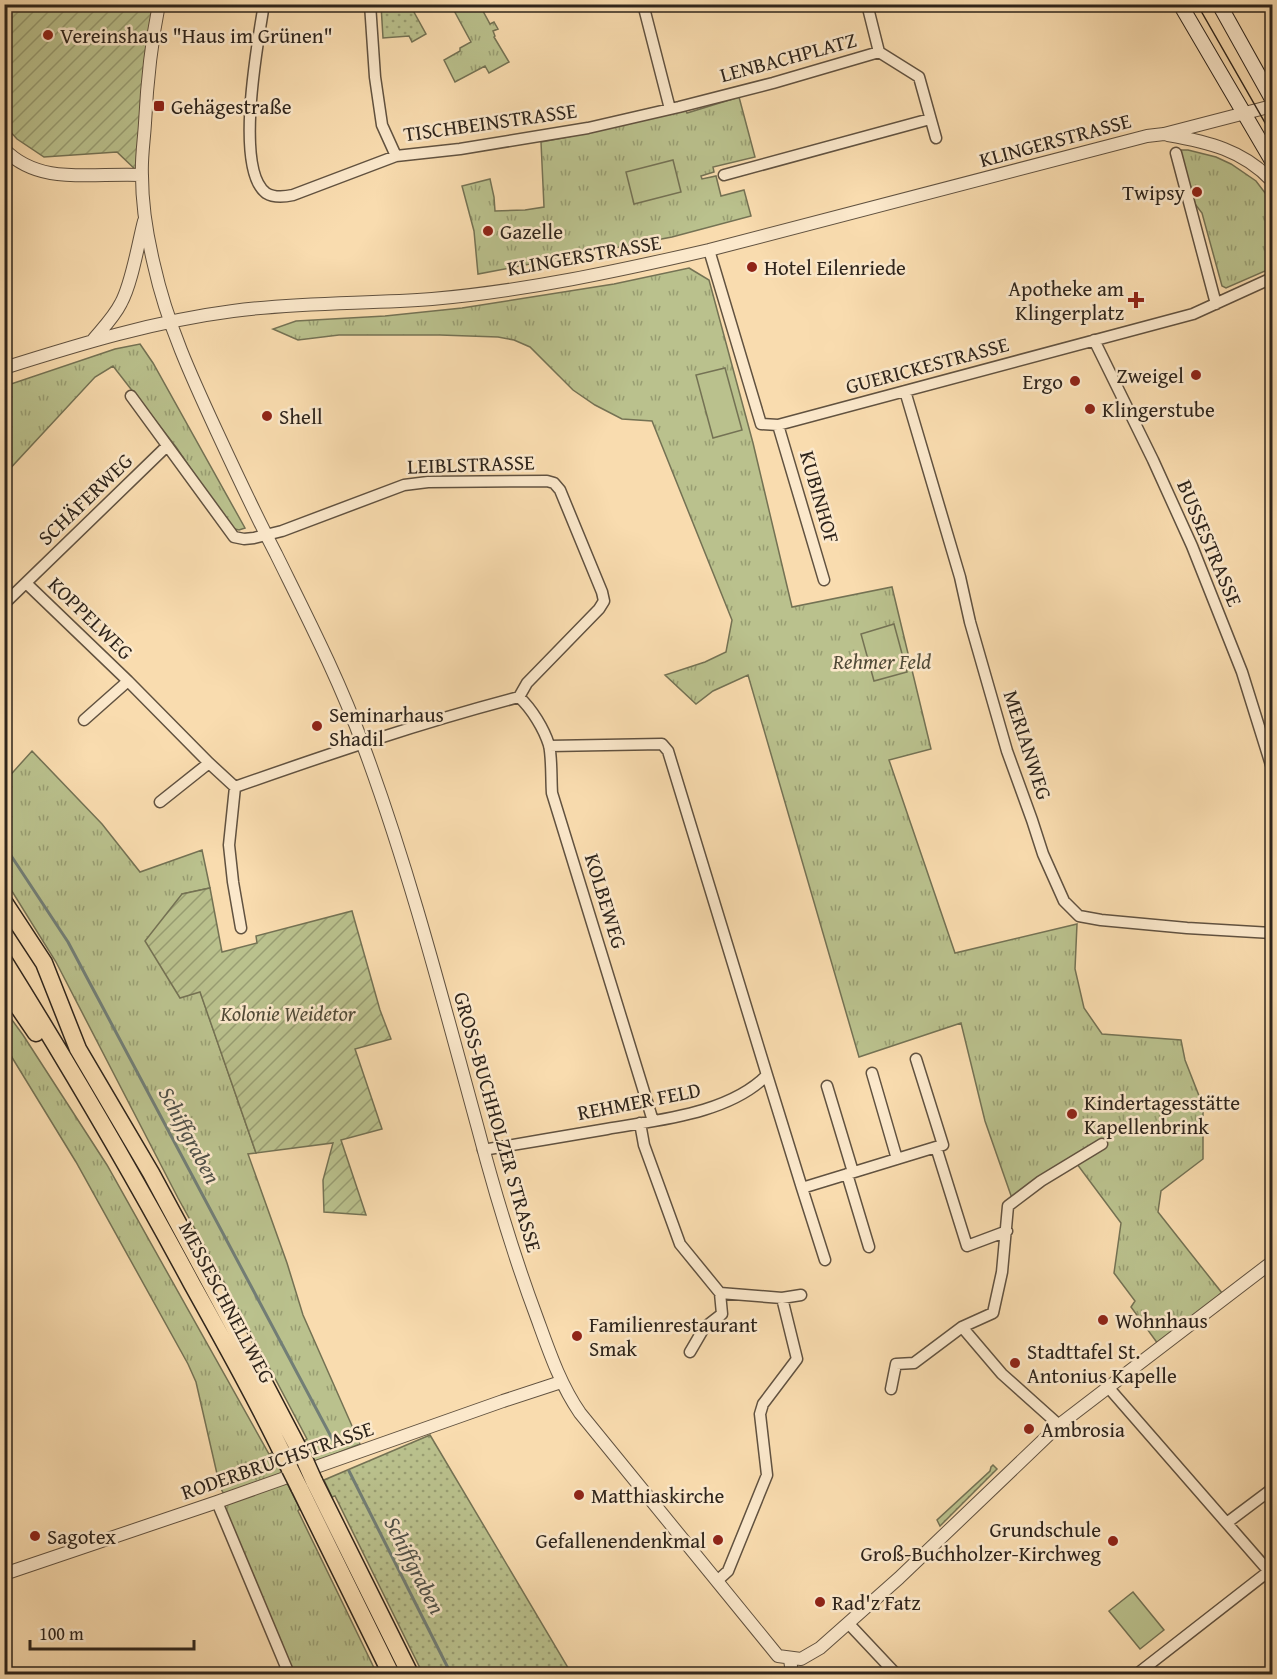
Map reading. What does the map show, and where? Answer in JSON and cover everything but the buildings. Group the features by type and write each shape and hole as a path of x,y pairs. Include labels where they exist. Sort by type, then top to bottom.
{"highway":[{"path":"4,902 44,963 78,1049"},
{"name":"MESSESCHNELLWEG","path":"4,961 11,984 123,1160 231,1353 298,1466"},
{"path":"11,984 78,1049"},
{"name":"MESSESCHNELLWEG","path":"78,1049 151,1173 259,1373 307,1484 410,1674"},
{"name":"MESSESCHNELLWEG","path":"307,1484 391,1674"}],"main road":[{"path":"1180,4 1272,161"},
{"path":"1219,4 1272,99"}],"street":[{"path":"93,340 110,321 122,302 129,284 145,217 142,175 148,69 159,4"},
{"path":"264,4 249,135 251,163 259,185 266,193 276,197 285,197 396,156"},
{"name":"TISCHBEINSTRASSE","path":"370,4 375,77 382,125 396,156 524,140 670,109"},
{"path":"643,4 670,109"},
{"path":"867,4 879,52"},
{"name":"LENBACHPLATZ","path":"670,109 773,83 879,52 919,76 936,138"},
{"name":"KLINGERSTRASSE","path":"4,368 93,340 235,310 435,298 579,278 709,250 1272,106"},
{"path":"724,175 930,119"},
{"name":"KLINGERSTRASSE","path":"1164,134 1219,146 1254,165 1272,181"},
{"path":"4,149 22,164 49,174 142,175"},
{"path":"1176,153 1216,304"},
{"name":"GROSS-BUCHHOLZER STRASSE","path":"145,217 163,302 185,361 340,686 363,743 398,845 428,945 504,1223 520,1273 561,1382 580,1413 778,1656 790,1659"},
{"path":"709,250 761,424 778,424"},
{"name":"GUERICKESTRASSE","path":"778,424 1193,314 1272,278"},
{"name":"BUSSESTRASSE","path":"1094,340 1192,546 1242,672 1272,768"},
{"name":"MERIANWEG","path":"905,391 960,578 970,622 1007,751 1043,854 1064,901 1079,916 1101,921 1272,933"},
{"path":"131,396 234,537 244,539 266,535"},
{"name":"KUBINHOF","path":"778,424 824,580"},
{"name":"SCHÄFERWEG","path":"4,604 167,446"},
{"name":"LEIBLSTRASSE","path":"266,535 404,485 428,482 547,481 554,483 560,490 604,601 599,609 527,683 519,697"},
{"name":"KOPPELWEG","path":"26,584 235,787"},
{"name":"KOPPELWEG","path":"84,720 128,681"},
{"path":"241,928 233,882 230,845 235,787 459,712 519,697"},
{"name":"KOLBEWEG","path":"519,697 527,704 549,746 552,793 653,1121"},
{"path":"549,746 662,744 668,751 766,1075 825,1260"},
{"path":"160,802 209,763"},
{"path":"802,1188 943,1145 916,1059"},
{"path":"872,1073 897,1159"},
{"name":"REHMER FELD","path":"483,1150 653,1121 708,1109 758,1084 766,1075"},
{"path":"827,1086 869,1247"},
{"path":"640,1123 644,1145 680,1244 720,1293 722,1314 704,1328 690,1352"},
{"path":"891,1389 896,1364 914,1364 962,1327 993,1313 1002,1272 1008,1206 1041,1181 1102,1144"},
{"path":"936,1147 967,1246 1007,1231"},
{"path":"792,1674 790,1659 801,1659 810,1655 849,1624 1059,1425 1272,1262"},
{"path":"720,1293 782,1298 801,1295"},
{"path":"717,1581 728,1571 767,1475 760,1414 762,1404 797,1359 782,1298"},
{"path":"962,1327 1002,1374 1059,1425"},
{"name":"RODERBRUCHSTRASSE","path":"4,1574 561,1382"},
{"path":"1108,1387 1271,1573 1137,1674"},
{"path":"1228,1522 1272,1488"},
{"path":"217,1502 289,1674"},
{"path":"849,1624 896,1674"}],"green space":[{"path":"4,5 159,5 140,174 117,152 44,157 17,139 5,126"},
{"path":"381,5 410,5 426,34 412,42 409,36 383,38"},
{"path":"451,5 493,5 483,11 490,24 494,22 498,29 493,31 494,37 509,62 489,73 485,66 455,82 444,60 471,42"},
{"path":"739,97 755,157 713,167 714,172 701,176 702,179 716,176 721,196 744,190 751,216 672,237 478,274 474,231 462,186 490,179 495,211 544,207 541,142 685,109 687,113"},
{"path":"1180,150 1216,157 1256,181 1272,202 1272,268 1226,288 1222,286 1202,213 1195,204"},
{"path":"673,160 681,192 634,204 626,172"},
{"name":"Rehmer Feld","path":"689,268 709,280 753,443 792,607 892,587 931,749 889,760 955,953 1077,924 1075,969 1084,1008 1102,1034 1181,1040 1185,1060 1203,1106 1203,1159 1161,1191 1158,1212 1222,1293 1158,1344 1131,1307 1135,1301 1114,1273 1121,1223 1077,1164 1040,1187 1015,1207 985,1121 961,1023 859,1057 748,675 713,691 696,704 665,675 705,662 726,652 732,620 652,421 622,419 595,405 573,390 530,347 514,340 498,337 440,335 339,335 298,340 273,329 296,321 385,316 462,308 614,284"},
{"path":"140,344 153,363 245,528 239,530 231,528 176,447 113,366 95,377 5,474 5,386 115,349"},
{"path":"725,368 742,430 713,438 696,375"},
{"name":"Rehmer Feld","path":"894,624 907,672 874,681 861,634"},
{"path":"32,751 102,824 140,872 202,850 210,888 182,894 200,991 256,1153 248,1154 303,1315 360,1444 315,1462 304,1441 307,1439 178,1198 56,962 5,880 5,781"},
{"name":"Kolonie Weidetor","path":"210,888 222,952 257,943 256,936 352,911 380,1010 391,1039 355,1049 382,1129 341,1140 366,1215 324,1212 323,1180 333,1143 256,1153 200,992 180,998 145,941 182,894"},
{"path":"4,1009 107,1165 269,1454 272,1453 377,1674 289,1674 217,1502 226,1498 220,1487 196,1382 76,1162 5,1046"},
{"path":"430,1435 570,1671 562,1674 423,1674 335,1496 332,1497 324,1480"},
{"path":"993,1465 997,1469 940,1526 937,1520 990,1471"},
{"path":"1133,1592 1164,1630 1140,1649 1109,1611"}],"waterway":[{"name":"Schiffgraben","path":"4,845 68,942 336,1446"},
{"name":"Schiffgraben","path":"349,1471 451,1674"}],"tram line":[{"path":"1197,4 1272,135"}],"place":[{"name":"Vereinshaus \"Haus im Grünen\"","path":"48,35"},
{"name":"Gehägestraße","path":"159,106"},
{"name":"Twipsy","path":"1197,192"},
{"name":"Gazelle","path":"488,231"},
{"name":"Hotel Eilenriede","path":"752,267"},
{"name":"Apotheke am Klingerplatz","path":"1136,300"},
{"name":"Zweigel","path":"1196,375"},
{"name":"Ergo","path":"1075,381"},
{"name":"Klingerstube","path":"1090,409"},
{"name":"Shell","path":"267,416"},
{"name":"Seminarhaus Shadil","path":"317,726"},
{"name":"Kindertagesstätte Kapellenbrink","path":"1072,1114"},
{"name":"Wohnhaus","path":"1103,1320"},
{"name":"Familienrestaurant Smak","path":"577,1336"},
{"name":"Stadttafel St. Antonius Kapelle","path":"1015,1363"},
{"name":"Ambrosia","path":"1029,1429"},
{"name":"Matthiaskirche","path":"579,1495"},
{"name":"Sagotex","path":"35,1536"},
{"name":"Gefallenendenkmal","path":"718,1540"},
{"name":"Grundschule Groß-Buchholzer-Kirchweg","path":"1113,1541"},
{"name":"Rad'z Fatz","path":"820,1602"}]}
